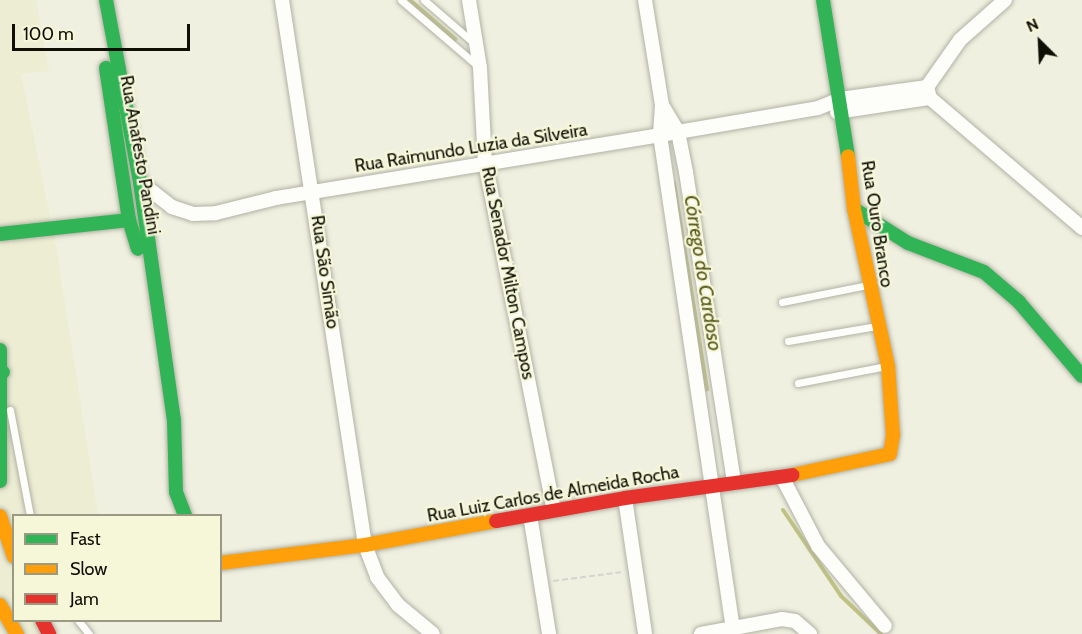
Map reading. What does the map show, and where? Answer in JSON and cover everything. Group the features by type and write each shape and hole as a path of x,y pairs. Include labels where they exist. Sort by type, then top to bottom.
{"main road":[{"name":"Rua Anafesto Pandini","path":"99,0 129,220 159,314"},
{"name":"Rua Anafesto Pandini","path":"106,0 140,182 174,420 176,492 183,514"},
{"name":"Rua Ouro Branco","path":"823,0 844,113 854,209 868,285 888,366 893,435 890,454"},
{"path":"854,209 908,243 984,272 1019,302 1082,376"},
{"path":"0,234 129,220"},
{"path":"0,350 2,374 0,481"},
{"name":"Rua Luiz Carlos de Almeida Rocha","path":"222,563 365,544 625,498 782,477 890,454"},
{"path":"0,516 12,551"},
{"path":"0,605 17,634"}],"street":[{"name":"Rua São Simão","path":"282,0 365,544 377,577 398,605 433,634"},
{"name":"Rua Senador Milton Campos","path":"469,0 478,47 485,162 554,510"},
{"path":"645,0 662,105 660,135 733,629"},
{"path":"844,113 928,92 960,40 1005,0"},
{"name":"Rua Raimundo Luzia da Silveira","path":"140,182 172,207 193,214 485,162 818,108 840,99 928,92"},
{"path":"928,92 1082,228"},
{"path":"662,105 678,132 734,483"},
{"name":"Rua Raimundo Luzia da Silveira","path":"818,108 844,113"},
{"path":"782,477 819,546 885,626"},
{"path":"625,498 633,571 645,634"},
{"path":"530,515 549,634"},
{"path":"701,634 782,619 795,621 804,632"}],"lane":[{"path":"401,0 480,68"},
{"path":"424,0 478,47"},
{"path":"782,302 868,285"},
{"path":"788,341 877,326"},
{"path":"798,383 888,366"},
{"path":"2,374 30,514"},
{"path":"0,508 12,519"},
{"path":"79,622 89,634"}],"path":[{"path":"542,582 633,571"}],"shaded area":[{"path":"0,0 36,0 49,71 21,74 56,246 98,514 12,514 12,622 44,622 50,634 0,634"}],"waterway":[{"name":"Córrego do Cardoso","path":"410,0 455,39"},
{"name":"Córrego do Cardoso","path":"674,183 707,389"},
{"name":"Córrego do Cardoso","path":"783,510 841,596 881,634"}],"traffic: fast":[{"path":"106,0 140,182 174,420 176,492 184,514"},
{"path":"823,0 848,156"},
{"path":"106,68 129,220 138,249"},
{"path":"854,209 908,243 984,272 1019,302 1082,376"},
{"path":"0,234 129,220"},
{"path":"0,350 0,481"},
{"path":"0,375 3,372"}],"traffic: slow":[{"path":"792,475 890,454 893,435 888,366 854,209 848,156"},
{"path":"0,516 12,551"},
{"path":"222,563 365,545 496,521"},
{"path":"0,605 17,634"}],"traffic: jam":[{"path":"496,521 625,498 792,475"},
{"path":"43,622 49,634"}]}
